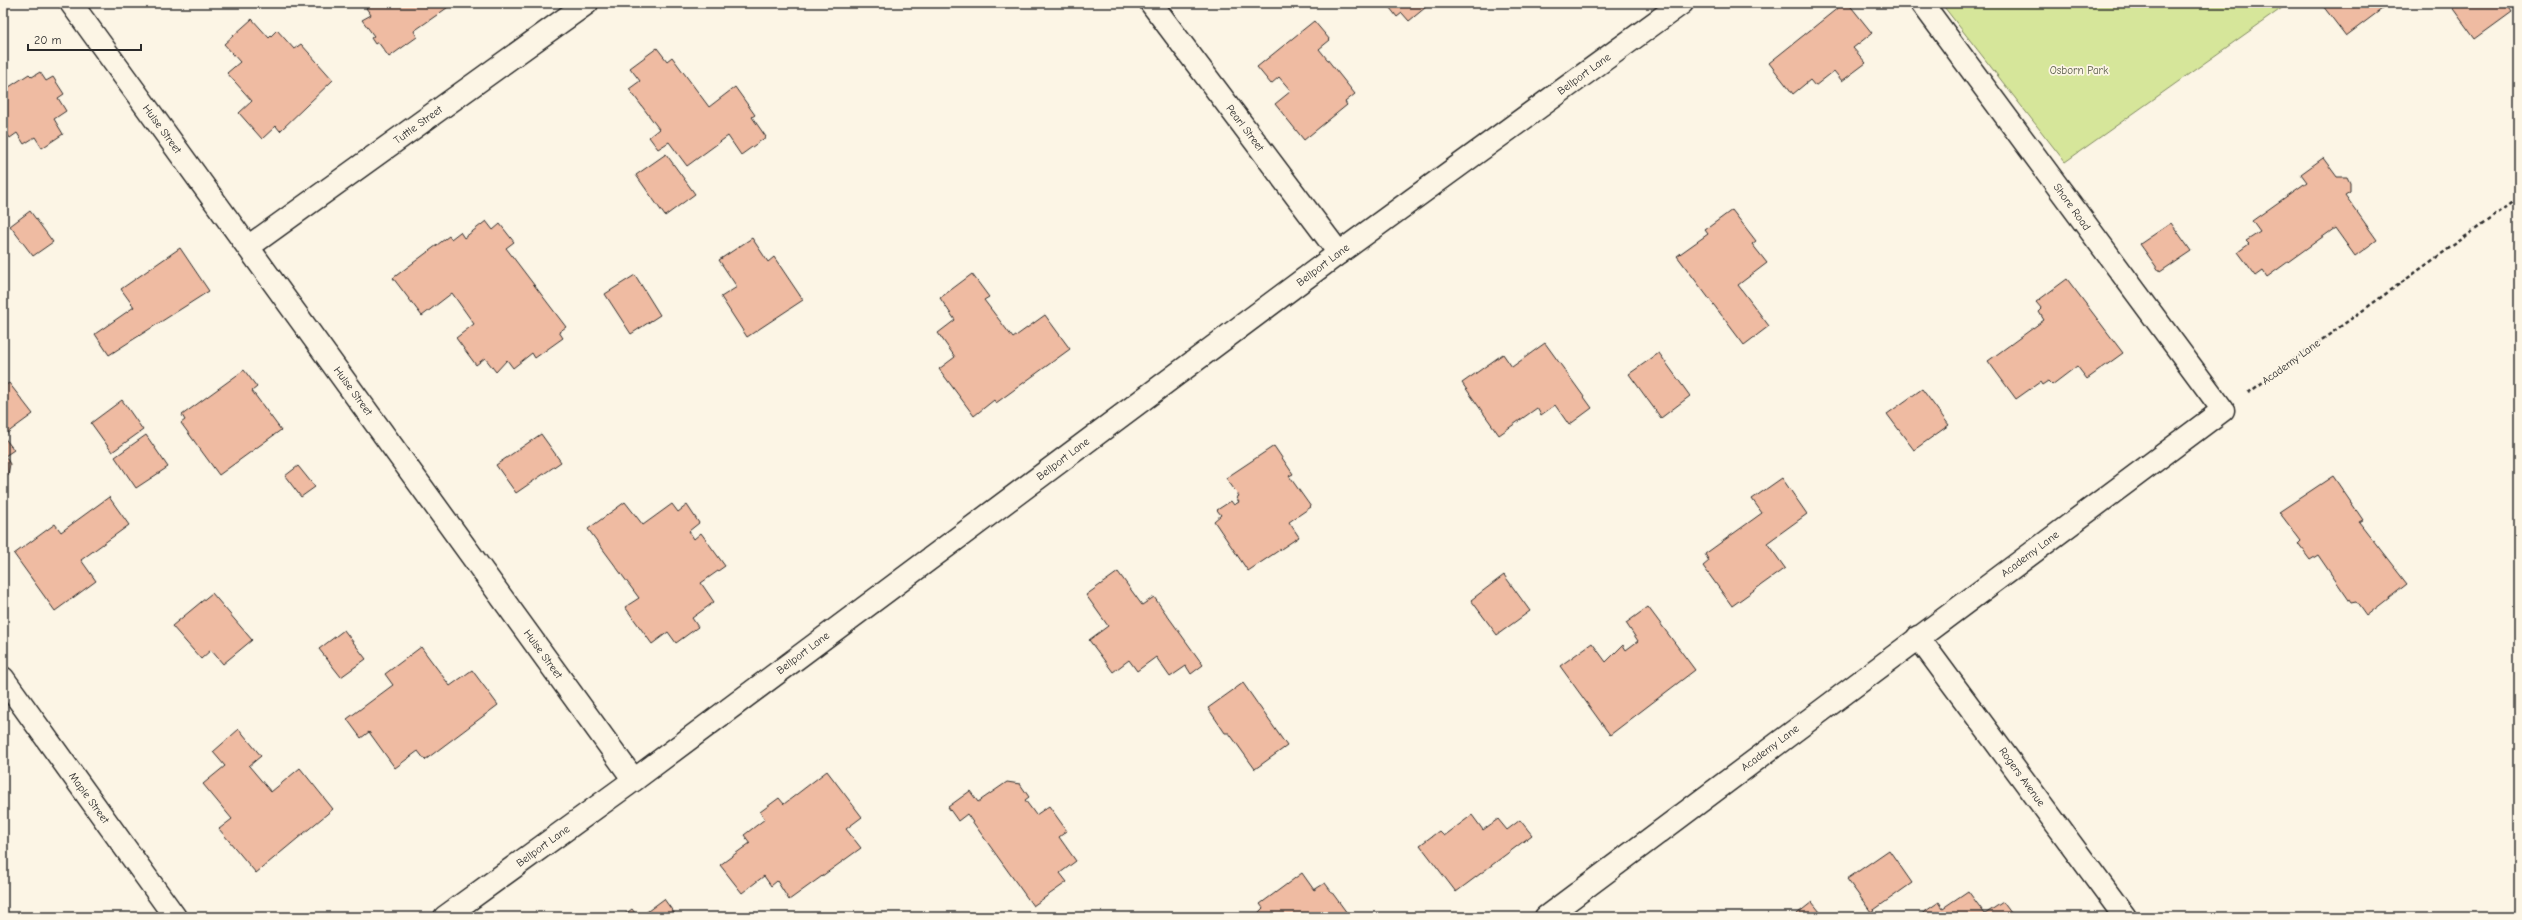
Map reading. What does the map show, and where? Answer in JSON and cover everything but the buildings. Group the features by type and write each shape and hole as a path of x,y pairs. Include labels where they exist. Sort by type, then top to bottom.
{"street":[{"name":"Hulse Street","path":"71,3 634,780"},
{"name":"Tuttle Street","path":"248,247 587,3"},
{"name":"Pearl Street","path":"1151,3 1339,253"},
{"name":"Bellport Lane","path":"445,917 634,780 1339,253 1682,3"},
{"name":"Shore Road","path":"1922,3 2223,410"},
{"name":"Academy Lane","path":"1546,917 2223,410"},
{"name":"Rogers Avenue","path":"1918,637 2125,917"},
{"name":"Maple Street","path":"3,678 175,917"}],"path":[{"name":"Academy Lane","path":"2223,410 2519,198"}],"green space":[{"name":"Osborn Park","path":"1941,3 2289,3 2065,162"}]}
